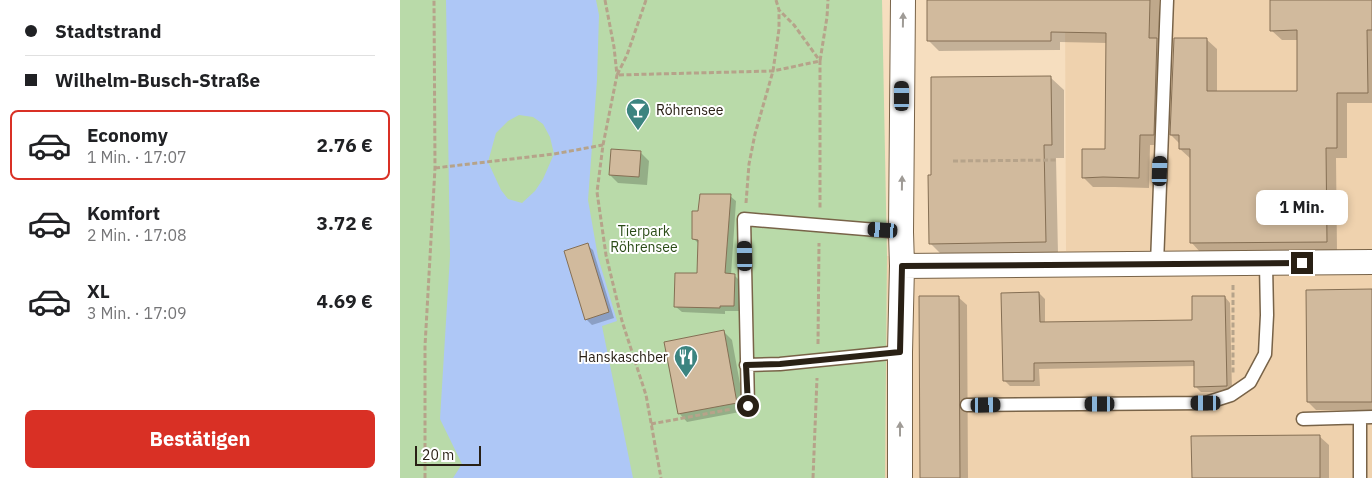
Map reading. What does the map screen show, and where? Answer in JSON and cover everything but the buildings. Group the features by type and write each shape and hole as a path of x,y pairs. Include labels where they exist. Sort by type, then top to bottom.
{"street":[{"path":"900,478 903,0"},
{"path":"902,266 1372,262"}],"lane":[{"path":"1157,264 1167,0"},
{"path":"748,406 744,219 901,232"},
{"path":"967,405 1206,403 1233,394 1250,382 1265,354 1267,316 1266,264"},
{"path":"746,365 818,361 900,352"},
{"path":"1303,419 1366,418 1360,478"}],"path":[{"path":"425,478 425,346 436,168 434,0"},
{"path":"605,0 617,75"},
{"path":"646,0 627,55 617,75 603,145 597,192 606,255 622,321 646,395 661,478"},
{"path":"744,219 750,157 773,71 779,29 779,10 776,0"},
{"path":"813,478 818,361 820,61 828,0"},
{"path":"779,10 794,25 820,61"},
{"path":"617,75 773,71 820,61"},
{"path":"436,168 554,154 603,145"},
{"path":"953,161 1058,160"},
{"path":"1232,264 1233,394"},
{"path":"651,424 748,406"}],"shaded area":[{"path":"1065,0 1372,0 1372,478 885,478 887,256 1066,251"}],"green space":[{"name":"Tierpark Röhrensee","path":"400,0 882,0 887,256 885,478 400,478"}],"water":[{"path":"446,0 596,0 599,15 597,80 588,200 598,257 617,321 602,326 633,478 453,478 462,464 440,419 450,256","holes":["519,115 533,117 543,124 550,137 554,154 543,179 535,191 522,203 508,199 501,190 488,162 496,133 508,121"]}],"place":[{"name":"Röhrensee","path":"638,131"},
{"name":"Hanskaschber","path":"686,378"}],"route":[{"path":"748,406 746,365 843,359 900,352 902,266 1302,263"}]}
